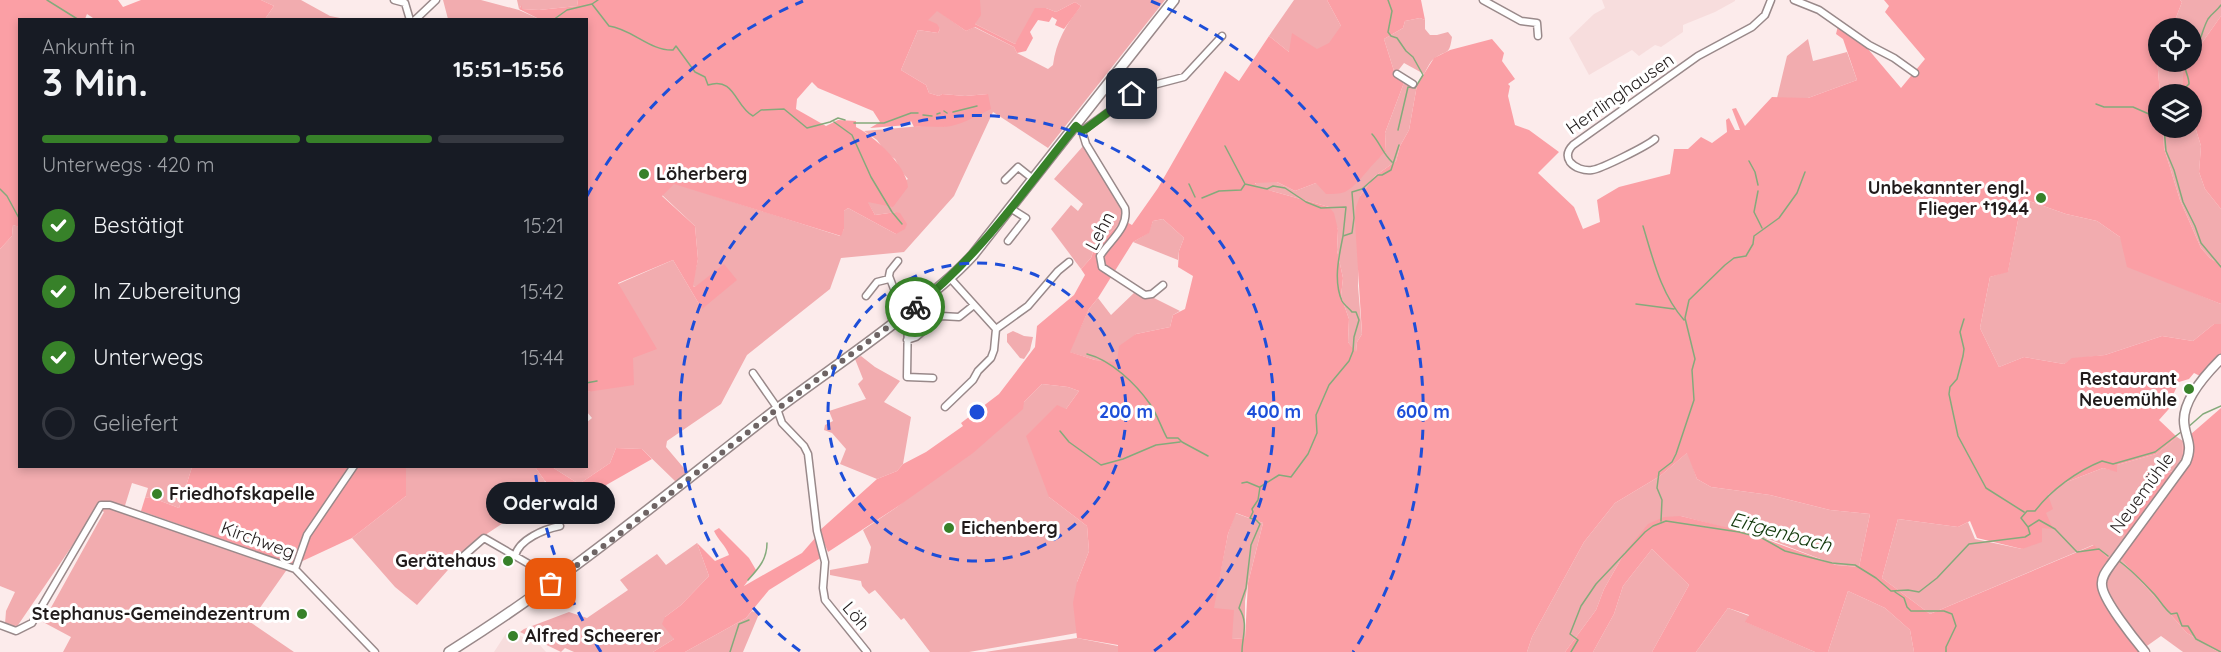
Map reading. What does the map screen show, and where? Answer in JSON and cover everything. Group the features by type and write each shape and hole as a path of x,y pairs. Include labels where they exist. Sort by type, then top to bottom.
{"main road":[{"path":"449,652 551,584 613,539 776,410 951,278 973,255 1033,179 1079,128 1100,95 1174,0"}],"street":[{"path":"394,0 405,3 409,18"},
{"path":"417,18 436,0"},
{"path":"1483,0 1521,21 1536,23 1538,36"},
{"name":"Herrlinghausen","path":"1655,140 1592,170 1575,166 1568,156 1573,145 1698,56 1752,27 1765,15 1771,0"},
{"path":"1794,0 1820,9 1869,45 1894,57 1915,73"},
{"path":"1079,128 1142,88 1184,77 1222,36"},
{"path":"1397,74 1413,84"},
{"name":"Lehn","path":"1079,128 1086,144 1125,208 1127,216 1123,227 1100,256 1102,267 1145,295 1152,294 1162,285"},
{"path":"1005,180 1018,167 1033,179"},
{"path":"1008,241 1026,218 1010,208"},
{"path":"898,261 890,271 890,279 908,312 907,377 933,378"},
{"path":"996,329 1028,306 1069,261"},
{"path":"945,407 973,380 978,371 991,358 996,329 951,278"},
{"path":"866,296 877,282 890,279"},
{"path":"907,340 916,337 940,316 959,317 974,304"},
{"name":"Neuemühle","path":"2145,652 2109,601 2103,590 2102,581 2112,563 2185,465 2189,452 2185,415 2189,401 2204,377 2221,359"},
{"name":"Löh","path":"753,373 776,406 782,423 804,446 808,454 817,531 825,562 823,588 825,600 867,652"},
{"path":"295,568 307,535 353,468"},
{"name":"Kirchweg","path":"0,625 16,631 32,623 102,505 110,505 295,568 375,652"},
{"path":"515,556 520,546 541,532 560,526"},
{"path":"460,559 484,538 541,572 551,584"}],"shaded area":[{"path":"0,0 118,0 123,7 141,0 261,0 274,6 266,18 93,18 87,14 85,18 18,18 18,227 13,225 12,236 0,249"},
{"path":"261,0 301,0 330,16 340,18 266,18 274,6"},
{"path":"443,0 481,0 519,10 537,18 448,18"},
{"path":"517,0 578,0 577,6 539,10 521,9 521,6 519,9"},
{"path":"578,0 980,0 981,15 975,24 1015,44 1035,8 1046,8 1056,12 1075,2 1081,6 1064,29 1055,25 1057,20 1052,17 1049,22 1038,20 1030,32 1033,38 1026,51 1017,53 1014,47 975,27 966,31 937,11 928,20 937,24 940,29 938,33 918,30 901,70 926,85 929,93 939,96 942,94 965,96 988,94 991,109 956,125 914,127 911,121 908,125 870,128 880,122 873,111 818,88 812,82 797,99 796,109 826,126 838,120 856,121 856,127 872,137 896,161 908,187 893,207 868,202 875,215 900,213 907,224 905,229 896,234 848,208 844,211 844,229 841,236 674,184 662,196 695,226 698,259 693,286 695,287 724,264 737,280 702,309 673,260 618,283 657,349 633,358 634,385 588,392 588,18 537,18 519,9 522,5 522,9 539,10 577,6"},
{"path":"980,0 1165,0 1048,148 993,112 954,196 904,252 841,258 830,289 747,355 721,404 667,441 666,447 688,473 676,482 642,449 616,448 610,463 579,484 554,468 588,468 588,421 592,418 588,413 588,392 598,389 618,284 673,260 702,309 695,287 692,285 698,259 695,226 662,195 674,183 840,236 844,229 844,211 848,208 896,234 896,212 875,215 867,201 908,179 895,159 886,153 877,140 864,131 933,125 944,127 988,94 965,96 942,94 939,96 929,93 926,85 901,70 918,30 938,33 940,29 927,20 937,10 966,31 974,27 1014,47 1017,53 1048,69 1053,65 1062,34 1081,6 1075,2 1056,12 1046,8 1015,44 975,24"},
{"path":"1294,0 1327,0 1341,26 1355,43 1253,71 1289,52 1269,36"},
{"path":"1327,0 1421,0 1425,20 1420,18 1405,21 1403,28 1384,39 1394,71 1405,80 1385,133 1386,152 1356,184 1343,193 1326,194 1316,183 1295,191 1277,182 1255,183 1258,187 1329,207 1334,213 1338,230 1337,250 1343,278 1341,296 1349,319 1348,342 1356,352 1357,342 1362,334 1356,207 1360,196 1375,176 1396,161 1400,146 1409,130 1417,85 1434,58 1450,50 1492,39 1504,53 1502,61 1515,79 1508,84 1510,86 1508,96 1515,125 1529,130 1559,152 1538,173 1574,207 1583,229 1600,222 1597,200 1619,187 1670,174 1674,149 1688,149 1701,137 1712,143 1727,132 1726,120 1729,118 1735,130 1740,130 1732,109 1736,108 1745,126 1772,97 1808,98 1857,80 1843,39 1836,34 1838,26 1868,49 1901,88 1925,59 1885,12 1889,6 1884,0 2180,0 2182,2 2176,18 2148,18 2148,72 2158,72 2159,84 2148,84 2148,138 2164,138 2164,148 2180,200 2201,248 2221,265 2221,304 2127,267 2120,237 2097,221 2066,214 2029,201 2020,210 2008,272 1990,277 1980,328 1999,367 2024,357 2064,364 2072,358 2105,355 2162,336 2193,341 2214,324 2221,324 2221,355 2202,377 2194,373 2189,379 2179,382 2173,395 2176,401 2159,420 2177,437 2156,454 2117,465 2117,472 2103,468 2064,483 2048,495 2053,509 2046,513 2053,529 2042,528 2042,542 2022,549 1977,538 1970,521 1958,527 1898,519 1882,578 1930,614 2094,545 2112,561 2100,581 2143,652 1914,652 1910,630 1885,608 1848,591 1828,652 1815,652 1745,622 1749,615 1728,608 1696,652 1652,652 1689,585 1652,549 1623,586 1614,614 1593,652 1565,652 1596,610 1604,589 1625,552 1648,524 1664,517 1681,516 1749,533 1836,565 1859,567 1870,514 1830,510 1770,495 1711,487 1697,479 1687,453 1660,476 1615,503 1584,542 1532,637 1527,652 1118,652 1118,645 1077,638 1073,603 1077,582 1089,551 1087,526 1049,497 1026,436 1057,405 1066,409 1079,391 1068,387 1042,384 1024,402 1023,409 973,453 828,552 819,531 877,479 897,471 903,464 926,452 963,426 961,423 999,394 1035,347 1037,326 1074,295 1085,275 1081,269 1091,258 1094,249 1123,220 1132,225 1158,188 1225,71 1239,81 1269,36 1289,52 1292,33 1317,49 1329,43 1341,26","holes":["1163,219 1184,238 1179,251 1178,267 1193,276 1185,309 1173,315 1170,327 1136,334 1119,346 1117,362 1095,360 1070,352 1089,309 1133,242 1149,233 1153,221","1236,513 1263,523 1248,583 1245,638 1232,639 1234,610 1214,608 1228,534"]},
{"path":"1602,0 1735,1 1683,25 1683,32 1661,47 1655,45 1639,56 1632,50 1589,75 1569,38 1594,14 1605,8"},
{"path":"2180,0 2221,0 2221,16 2202,43 2202,18 2176,18 2182,2"},
{"path":"2221,16 2221,209 2205,189 2199,172 2201,146 2199,138 2202,138 2202,84 2183,84 2184,72 2202,72 2202,43"},
{"path":"1420,18 1425,20 1425,29 1430,35 1448,32 1452,37 1449,50 1433,59 1424,74 1404,63 1397,72 1394,71 1384,39 1403,28 1405,21"},
{"path":"1808,39 1813,61 1847,52 1857,80 1808,98 1777,98 1787,56"},
{"path":"2158,72 2185,72 2184,84 2159,84"},
{"path":"1405,80 1417,85 1409,130 1400,146 1396,161 1375,176 1360,196 1358,286 1362,334 1357,342 1356,353 1348,342 1349,319 1341,296 1343,278 1337,250 1338,230 1329,207 1257,187 1255,182 1277,182 1295,191 1316,183 1356,183 1374,161 1386,152 1385,133"},
{"path":"2164,138 2199,138 2201,146 2199,172 2205,189 2221,209 2221,265 2201,248 2180,200 2164,148"},
{"path":"1084,145 1123,208 1123,220 1094,249 1091,258 1081,269 1051,229 1071,205 1078,211 1083,204 1054,179"},
{"path":"2029,201 2066,214 2097,221 2180,287 2221,304 2221,324 2214,324 2193,341 2162,336 2105,355 2072,359 2064,364 2024,357 1999,367 1980,328 1990,277 2008,271 2020,210"},
{"path":"1163,219 1184,238 1178,260 1133,242 1148,233 1153,221"},
{"path":"13,225 18,226 18,468 192,468 179,508 150,497 145,498 148,488 132,483 123,512 288,568 250,622 294,652 63,652 71,637 43,622 104,512 98,508 16,628 5,624 6,611 15,592 0,586 0,249 12,236"},
{"path":"1136,291 1180,311 1173,315 1170,327 1136,334 1118,363 1095,360 1069,352 1089,309 1098,298 1111,315"},
{"path":"1013,331 1033,337 1030,350 1024,359 1020,358 1007,342 1007,334"},
{"path":"861,356 900,381 884,402 911,417 903,464 897,471 877,479 840,464 846,449 832,433 824,430 825,425 833,421 829,411 866,399 858,384 863,379 855,359"},
{"path":"1042,384 1068,387 1079,391 1066,409 1049,497 1087,526 1089,551 1077,582 1077,633 969,652 930,652 904,618 901,620 875,590 869,594 861,581 830,575 830,570 868,563 871,547 863,530 897,507 1024,402"},
{"path":"2221,408 2221,652 2218,652 2187,633 2119,557 2126,540 2123,527 2158,477 2175,470 2182,457 2183,441"},
{"path":"2177,437 2183,441 2182,457 2175,470 2157,477 2126,540 2112,561 2093,545 1930,614 1882,578 1898,519 1958,527 1968,522 1975,539 2022,549 2042,528 2048,495 2064,483 2103,468 2117,471 2117,465 2156,454"},
{"path":"616,448 642,449 652,459 571,505 545,481 536,468 554,468 579,484 610,463"},
{"path":"1688,452 1697,479 1711,487 1770,495 1830,510 1870,514 1859,567 1836,565 1771,540 1681,516 1625,552 1604,589 1596,610 1565,652 1527,652 1532,637 1584,542 1615,503 1660,476"},
{"path":"192,468 406,468 406,496 352,538 294,565 141,511 145,498 150,497 179,508"},
{"path":"406,468 536,468 545,481 532,504 470,545 417,605 395,587 352,538 406,496"},
{"path":"1235,513 1263,523 1245,601 1245,638 1232,639 1213,609 1228,534"},
{"path":"719,528 749,558 756,570 744,586 802,553 816,537 822,557 769,590 746,618 685,652 653,652 674,639 662,624 665,617 681,605 709,576 697,543 715,561 729,555 714,531"},
{"path":"697,543 709,576 681,605 665,617 674,639 653,652 574,652 565,648 561,652 520,632 569,612 587,618 628,590 620,580 657,554 666,565"},
{"path":"1652,549 1689,585 1652,652 1593,652 1614,614 1623,586"},
{"path":"2119,557 2187,633 2218,652 2183,652 2161,636 2144,648 2109,599 2104,583"},
{"path":"1848,591 1885,608 1910,630 1914,652 1828,652"},
{"path":"1728,608 1749,616 1746,622 1815,652 1696,652"},
{"path":"752,611 759,614 743,652 685,652 746,618"},
{"name":"Alfred Scheerer","path":"509,629 533,643 538,643 546,652 494,652"},
{"path":"1077,638 1118,646 1118,652 985,652"}],"waterway":[{"path":"47,0 76,18"},
{"path":"556,18 567,10 592,4 598,0"},
{"path":"1388,0 1392,11 1388,32 1397,38 1413,57 1423,75 1415,88 1408,87 1398,130"},
{"path":"592,4 609,26 625,31 657,47 673,50 676,46 695,72 705,77 708,85 717,83 729,88 747,112 753,116 761,110 784,109 807,128 838,118 845,120"},
{"path":"2202,35 2208,19 2221,5"},
{"path":"2186,72 2189,84"},
{"path":"2096,104 2104,107 2133,107 2148,114"},
{"path":"953,112 977,106"},
{"path":"854,123 884,123 911,113 918,113"},
{"path":"923,115 932,116"},
{"path":"834,122 852,135 871,177 902,224"},
{"path":"1372,134 1392,162"},
{"path":"2165,138 2166,151 2183,202 2201,243 2221,267"},
{"path":"1242,652 1244,619 1239,608 1246,588 1251,545 1260,524 1250,518 1252,509 1258,500 1260,487 1279,475 1291,477 1308,454 1317,433 1316,415 1329,385 1349,361 1359,320 1356,312 1352,312 1342,301 1337,277 1343,236 1352,233 1354,218 1352,192 1362,189 1378,175 1391,170 1399,145"},
{"path":"1225,146 1245,184"},
{"path":"1749,161 1758,185"},
{"path":"1661,521 1662,500 1657,488 1659,472 1672,462 1676,454 1694,400 1692,370 1695,359 1685,318 1689,300 1734,258 1746,256 1753,244 1754,236 1779,218 1797,193 1805,172"},
{"path":"1189,184 1195,197"},
{"path":"1202,198 1219,191 1241,190 1245,184 1267,189 1273,186 1285,188 1306,202 1321,208 1346,207 1343,236"},
{"path":"0,189 7,196 18,216"},
{"path":"1758,191 1754,212 1762,228"},
{"path":"1643,226 1664,288 1684,320"},
{"path":"1636,304 1674,309"},
{"path":"1964,319 1960,332 1964,349 1963,356 1957,379 1950,387 1949,394 1958,436 1986,488 2024,512"},
{"path":"1087,354 1114,367 1138,389 1152,408 1167,438 1178,438 1208,456"},
{"path":"588,383 597,381"},
{"name":"Eifgenbach","path":"2187,428 2203,414 2221,406"},
{"path":"1060,431 1069,442 1101,465 1123,459 1156,445 1180,442"},
{"name":"Eifgenbach","path":"1571,652 1578,640 1570,634 1581,606 1596,584 1645,532 1666,521 1739,532 1762,538 1785,551 1832,563 1855,565 1891,591 1919,592 1937,578 1969,544 2025,537 2030,534 2021,518 2027,511 2035,511 2049,496 2074,476 2102,461 2113,464 2155,452 2181,432"},
{"path":"1242,483 1247,482 1259,487"},
{"path":"2028,527 2039,520 2055,529 2077,552 2099,549 2108,556"},
{"path":"748,580 762,563 767,543"},
{"path":"2119,561 2142,581 2171,614 2177,613 2182,626 2188,626 2196,639 2221,652"},
{"path":"1895,592 1904,598 1911,611 1944,611 1952,614 1956,626 1946,652"},
{"path":"730,652 739,624 749,620"}],"way so far":[{"path":"551,584 613,539 776,410 915,307"}],"place":[{"name":"Löherberg","path":"644,174"},
{"name":"Unbekannter engl. Flieger †1944","path":"2041,198"},
{"name":"Restaurant Neuemühle","path":"2189,389"},
{"name":"Friedhofskapelle","path":"157,494"},
{"name":"Eichenberg","path":"949,528"},
{"name":"Gerätehaus","path":"508,561"},
{"name":"Oderwald","path":"551,584"},
{"name":"Stephanus-Gemeindezentrum","path":"302,614"},
{"name":"Alfred Scheerer","path":"513,636"}],"route":[{"path":"915,307 951,278 973,255 1076,126 1082,131 1086,129 1132,94"}]}
